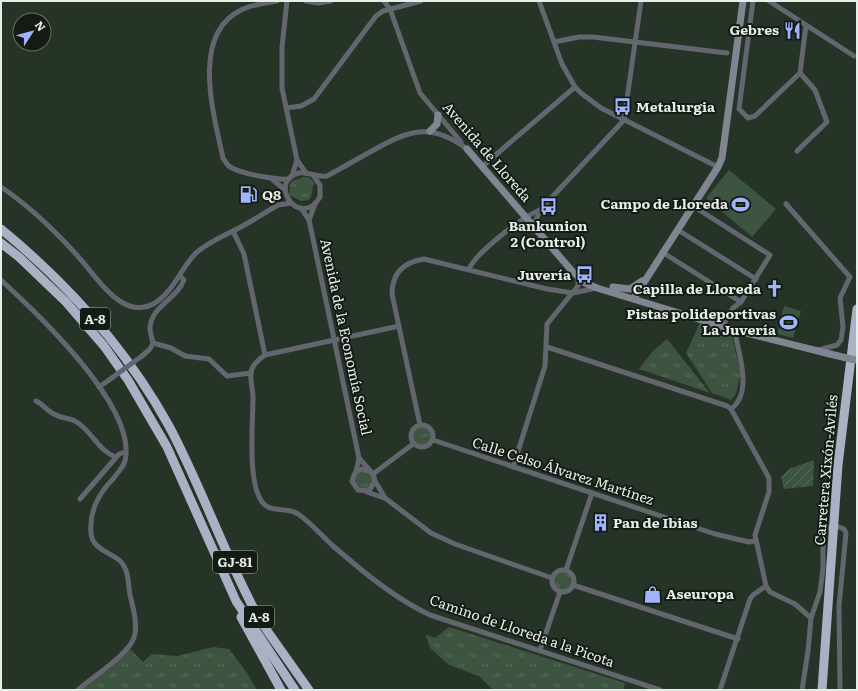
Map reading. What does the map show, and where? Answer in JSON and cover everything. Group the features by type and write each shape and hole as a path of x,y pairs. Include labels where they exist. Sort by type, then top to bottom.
{"highway":[{"name":"A-8","path":"1,229 46,267 93,317 136,373 169,426 253,606 268,632 309,690"},
{"name":"A-8","path":"1,243 66,302 104,346 128,380 167,447 236,601 295,690"},
{"name":"Carretera Xixón-Avilés","path":"827,633 838,465 857,309"},
{"name":"GJ-81","path":"169,426 180,442 234,562 262,613 285,649 316,690"},
{"path":"236,601 239,614 281,690"},
{"path":"822,690 827,633"},
{"path":"825,690 828,645 827,633"}],"street":[{"path":"277,1 242,9 234,14 218,31 210,56 210,88 225,163 235,169 272,179 291,178 300,173 306,173 319,177 327,176 401,135 416,131 430,131 446,136 467,149"},
{"path":"287,1 281,67 286,108 297,160 306,173"},
{"path":"306,1 318,3 331,1"},
{"name":"Avenida de Lloreda","path":"384,1 390,9 417,86 438,115 578,277 599,288 722,327 856,361"},
{"path":"286,108 301,106 314,99 372,21 380,13 421,1"},
{"path":"539,1 562,64 574,87 590,101 624,120 718,166"},
{"path":"532,225 540,210 624,120 640,1"},
{"path":"634,298 718,166 724,148 743,1"},
{"path":"753,1 739,109 748,118 756,116 800,73 806,25"},
{"path":"769,1 854,56"},
{"path":"554,42 579,37 635,40 727,53"},
{"path":"797,151 827,122 814,90 800,73"},
{"path":"486,164 574,87"},
{"path":"430,131 437,124 438,115"},
{"path":"278,205 291,178 297,160"},
{"path":"312,175 318,181 321,190"},
{"path":"309,220 310,213 317,202 327,176"},
{"path":"272,179 285,192 291,203 301,208 311,206 317,202"},
{"path":"1,187 44,222 114,296 122,303 137,308 146,307 155,303 173,286 193,257 202,248 278,205 291,203"},
{"path":"786,204 850,277 840,298 843,327 840,343 817,351"},
{"path":"693,206 753,244 770,257 741,302 731,312 722,327"},
{"name":"Avenida de la Economía Social","path":"301,208 309,220 335,341 359,458 356,472"},
{"path":"469,269 482,254 525,217 540,210"},
{"path":"678,230 756,279"},
{"path":"233,231 244,254 265,355"},
{"path":"662,252 741,302"},
{"path":"420,425 392,287 395,276 402,267 412,262 424,259 469,269 520,284 573,293 609,286 619,289 630,289 643,282"},
{"path":"99,387 150,349 153,343 150,330 153,316 177,291 184,280 180,276"},
{"path":"513,467 545,366 547,324 578,286 578,277"},
{"path":"1,280 48,326 99,387 111,406 123,433 125,452 124,464 95,504 91,528 92,539 96,545 117,559 125,567 135,619 135,634 130,646 78,690"},
{"path":"643,282 645,297 654,305"},
{"path":"153,343 171,348 185,356 209,359 227,376 251,373 260,358 265,355 399,326"},
{"path":"731,409 737,402 743,380 736,338 738,331"},
{"path":"547,347 655,381 731,409 769,478 769,492 755,535 766,586 770,592 795,604 811,618"},
{"name":"Camino de Lloreda a la Picota","path":"251,373 253,393 251,416 253,477 257,493 267,508 297,513 383,587 430,615 660,690"},
{"path":"36,401 56,416 71,418 76,421 99,446 116,457"},
{"path":"420,425 429,427 433,433 433,440 424,447 414,444 411,437 412,431 420,425"},
{"name":"Calle Celso Álvarez Martínez","path":"433,440 715,534 756,541"},
{"path":"385,498 358,490 353,485 353,477 356,472 361,469 372,472 414,444"},
{"path":"80,499 116,457 122,452 125,452"},
{"name":"Avenida de la Economía Social","path":"359,458 372,472"},
{"path":"372,472 375,481 385,498 418,525 442,539 552,578"},
{"path":"366,492 372,488 375,481"},
{"path":"566,570 592,493"},
{"path":"802,690 811,618 820,592 823,568 823,531 824,529 830,527"},
{"path":"839,527 844,529 846,533 839,606 840,690"},
{"path":"566,570 574,578 573,585 566,592 560,592 552,585 552,578 556,572 566,570"},
{"path":"573,585 738,639"},
{"path":"720,690 750,599 753,595 766,586"},
{"path":"540,650 560,592"}],"green space":[{"name":"Campo de Lloreda","path":"729,170 776,209 752,237 706,198"},
{"path":"309,177 315,183 309,200 301,201 289,195 290,185 292,181"},
{"name":"Pistas polideportivas La Juvería","path":"784,306 801,311 793,338 777,334"},
{"path":"700,323 726,330 732,336 741,374 736,393 731,400 712,393 686,353"},
{"path":"667,339 710,393 639,369 652,352"},
{"path":"422,427 426,428 430,432 430,440 426,444 422,445 418,444 414,440 413,436 414,432 418,428"},
{"path":"814,460 813,486 784,489 781,477 789,469"},
{"path":"364,471 370,474 373,480 370,486 364,489 358,486 355,480 358,474"},
{"path":"563,572 569,575 572,581 569,587 563,590 557,587 554,581 557,575"},
{"path":"449,627 625,683 623,690 493,690 479,676 449,665 430,648 426,635 435,638"},
{"path":"213,647 229,649 247,673 257,690 82,690 130,649 143,662 152,654 178,656"}],"place":[{"name":"Gebres","path":"792,30"},
{"name":"Metalurgia","path":"623,107"},
{"name":"Q8","path":"249,195"},
{"name":"Campo de Lloreda","path":"741,204"},
{"name":"Bankunion 2 (Control)","path":"548,206"},
{"name":"Juvería","path":"584,275"},
{"name":"Capilla de Lloreda","path":"774,289"},
{"name":"Pistas polideportivas La Juvería","path":"789,322"},
{"name":"Pan de Ibias","path":"600,523"},
{"name":"Aseuropa","path":"653,594"}]}
